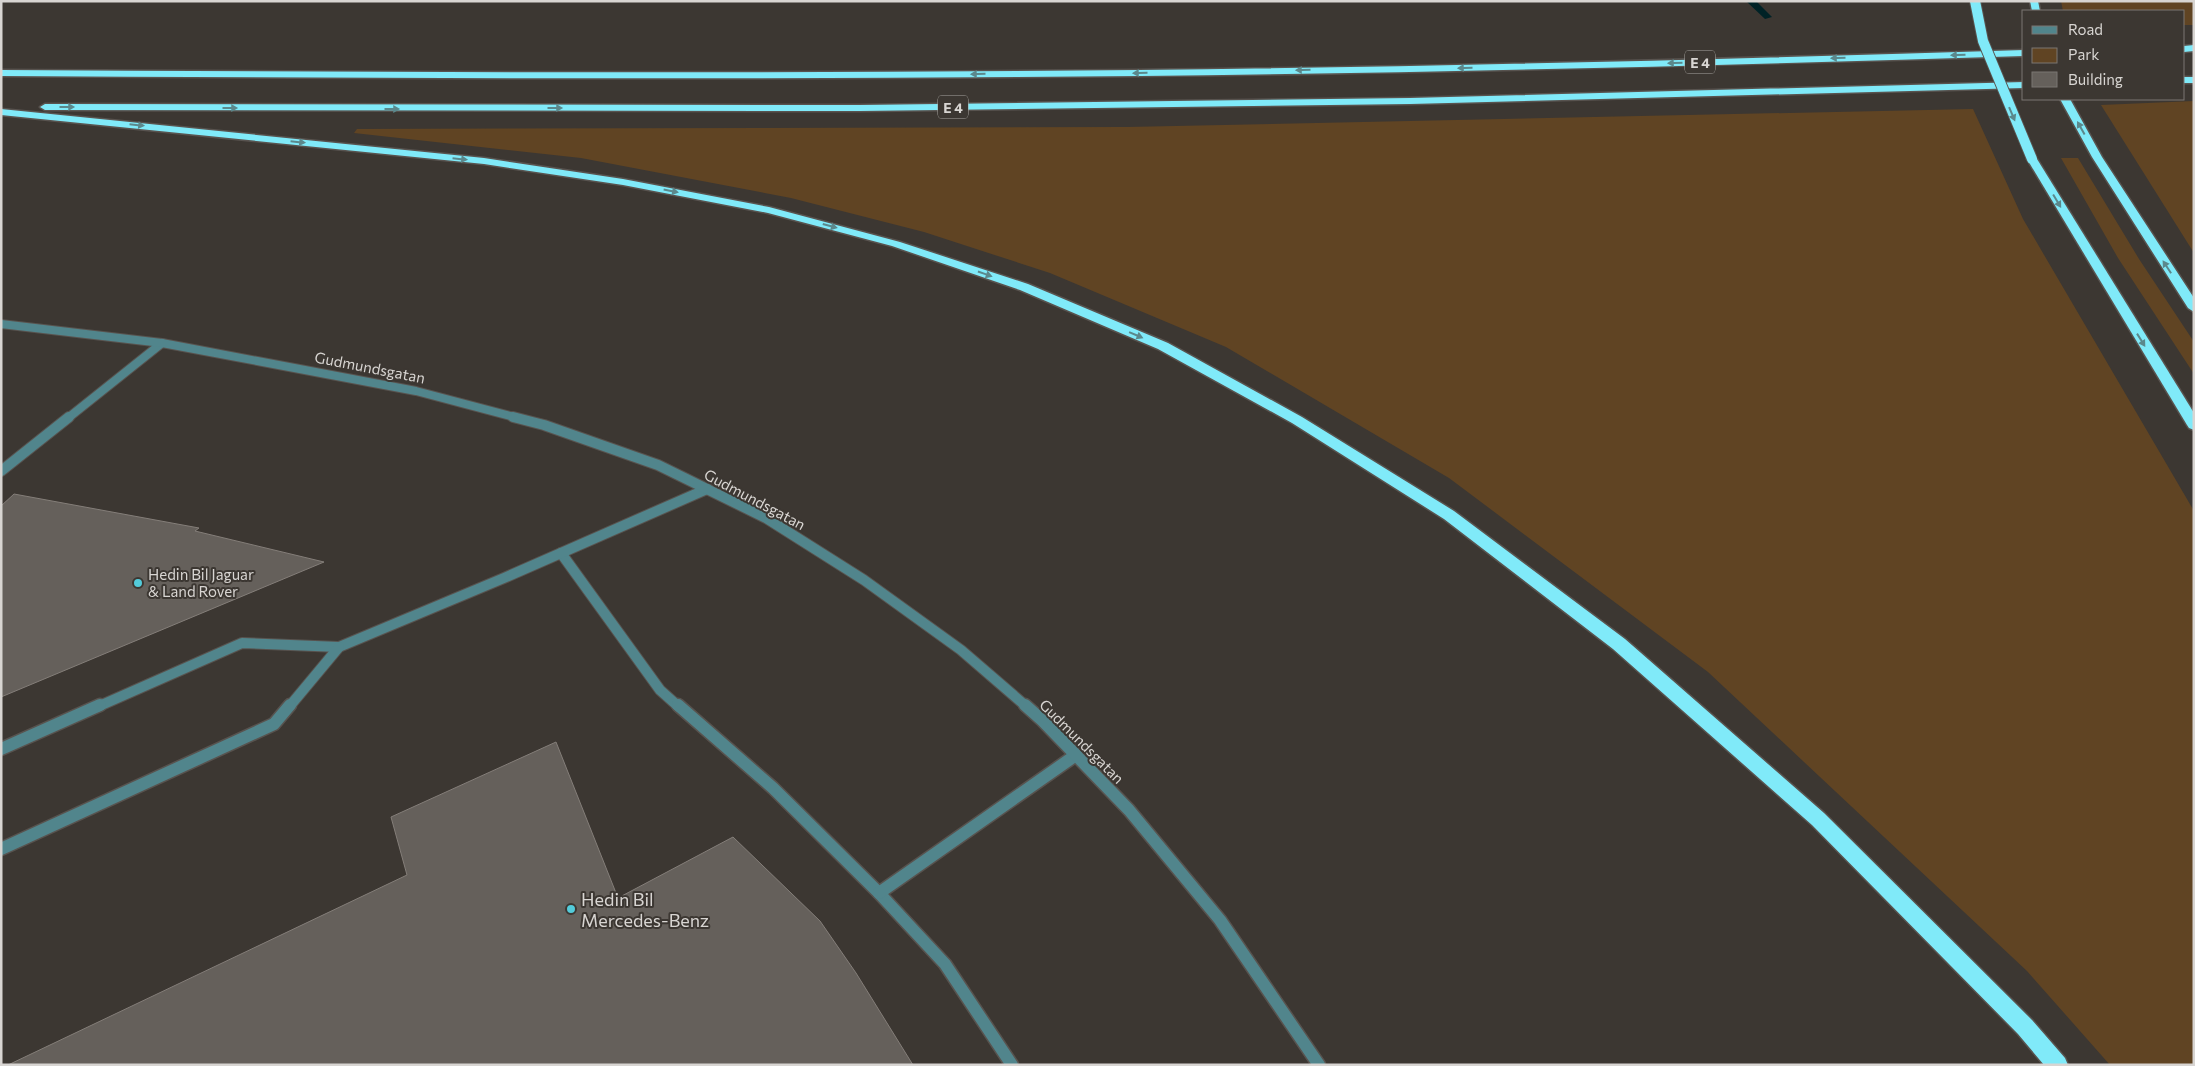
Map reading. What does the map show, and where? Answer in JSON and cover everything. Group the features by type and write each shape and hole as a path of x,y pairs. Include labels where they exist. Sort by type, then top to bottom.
{"highway":[{"path":"1975,1 1983,42 2032,159 2194,425"},
{"name":"E 4","path":"1,73 464,76 1163,72 1514,67 2022,53"},
{"name":"E 4","path":"1,107 850,108 1410,101 2022,85"},
{"path":"2066,100 2097,158 2194,308"},
{"path":"1,112 484,161 623,182 769,210 896,244 1024,287 1163,346 1297,420 1449,516 1619,644 1818,819 2025,1027 2058,1065"}],"street":[{"name":"Gudmundsgatan","path":"1,324 162,343 416,391 544,425 658,465 766,518 864,580 961,650 1043,721 1129,810 1220,920 1319,1065"},
{"path":"1,471 162,343"},
{"path":"1,749 242,643 339,647 707,489"},
{"path":"561,553 660,690 773,788 879,893 945,964 1012,1065"},
{"path":"1,849 274,724 339,647"},
{"path":"879,893 1076,755"}],"green space":[{"path":"2061,1 2194,1 2194,25 2185,25 2185,10 2063,10"},
{"path":"2194,101 2194,253 2101,105"},
{"path":"1973,109 2023,219 2194,511 2194,1065 2110,1065 2027,971 1708,672 1449,478 1226,347 1050,273 924,232 791,198 581,158 354,133 357,129 1127,127"},
{"path":"2061,158 2078,158 2139,259 2194,342 2194,374 2118,258"}],"building":[{"name":"Hedin Bil Jaguar & Land Rover","path":"14,494 199,528 195,531 324,562 1,697 1,506"},
{"name":"Hedin Bil Mercedes-Benz","path":"556,742 618,898 733,837 820,921 856,973 913,1065 8,1065 407,875 391,817"}],"waterway":[{"path":"1750,1 1768,17"}],"place":[{"name":"Hedin Bil Jaguar & Land Rover","path":"138,583"},
{"name":"Hedin Bil Mercedes-Benz","path":"571,909"}]}
